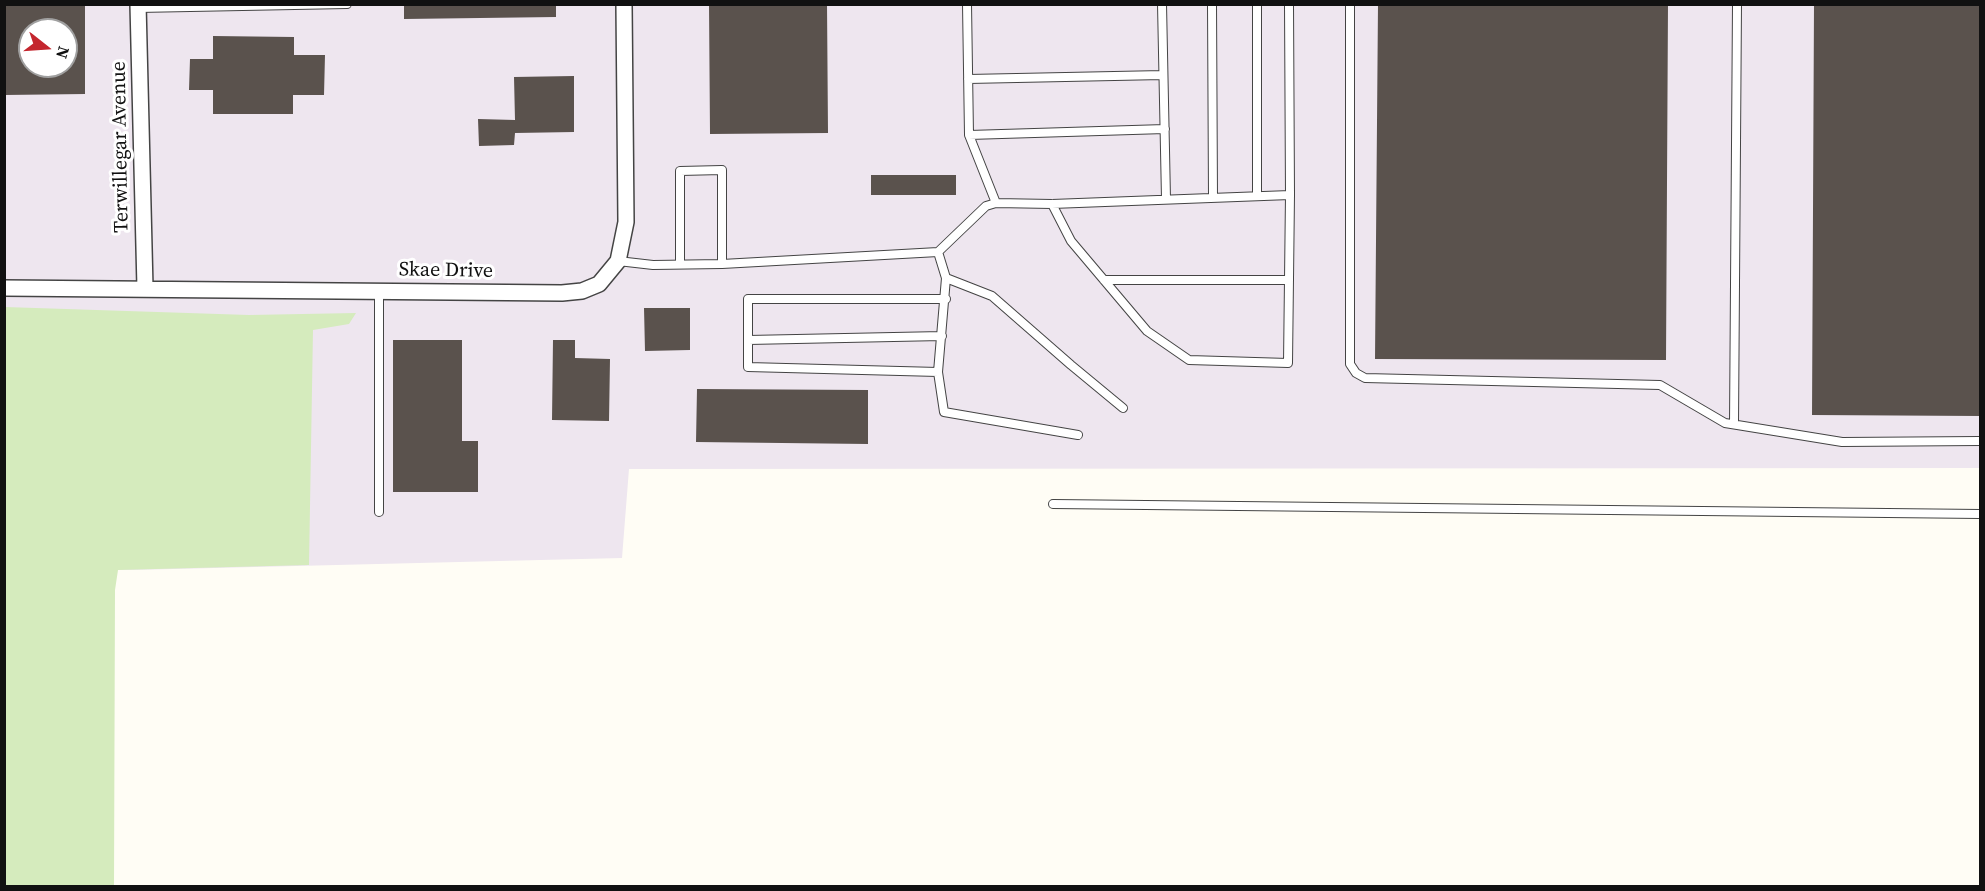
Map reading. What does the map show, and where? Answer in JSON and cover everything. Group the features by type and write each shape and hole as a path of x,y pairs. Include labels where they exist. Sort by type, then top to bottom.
{"street":[{"name":"Skae Drive","path":"4,288 562,293 582,291 599,284 618,261 626,222 624,4"},
{"name":"Terwillegar Avenue","path":"138,6 146,288"}],"lane":[{"path":"138,6 347,4"},
{"path":"967,4 969,135 996,203"},
{"path":"1162,4 1166,200"},
{"path":"1212,4 1213,198"},
{"path":"1257,4 1257,196"},
{"path":"1052,204 1071,241 1147,331 1189,360 1288,363 1290,195 1288,4"},
{"path":"1350,4 1350,364 1356,373 1365,378 1660,385 1725,423 1842,442 1980,441"},
{"path":"1734,424 1737,4"},
{"path":"968,79 1163,75"},
{"path":"969,135 1165,129"},
{"path":"680,264 680,171 722,170 723,264"},
{"path":"618,261 653,265 723,264 938,252 986,206 996,203 1052,204 1290,195"},
{"path":"938,252 946,278 938,372 944,412 1078,435"},
{"path":"946,278 992,296 1123,408"},
{"path":"1104,280 1289,280"},
{"path":"379,291 379,512"},
{"path":"938,372 748,367 748,299 946,299"},
{"path":"748,340 942,336"},
{"path":"1053,504 1980,514"}],"shaded area":[{"path":"4,5 1980,5 1980,468 629,469 622,558 133,570 5,570"}],"green space":[{"path":"5,307 249,315 356,313 349,324 313,330 309,565 118,570 115,590 114,886 5,886"}],"building":[{"path":"6,4 85,4 85,94 4,95"},
{"path":"404,4 556,4 556,17 404,19"},
{"path":"709,4 827,4 828,133 710,134"},
{"path":"1378,4 1668,4 1666,360 1375,359"},
{"path":"1814,4 1980,4 1980,416 1812,415"},
{"path":"213,36 294,37 294,55 325,55 324,95 293,95 293,114 213,114 213,90 189,90 190,59 213,59"},
{"path":"574,76 574,132 515,133 514,145 479,146 478,119 515,120 514,77"},
{"path":"871,175 956,175 956,195 871,195"},
{"path":"644,308 690,308 690,350 645,351"},
{"path":"393,340 462,340 462,441 478,441 478,492 393,492"},
{"path":"553,340 575,340 575,358 610,359 609,421 552,420"},
{"path":"697,389 868,390 868,444 696,442"}]}
